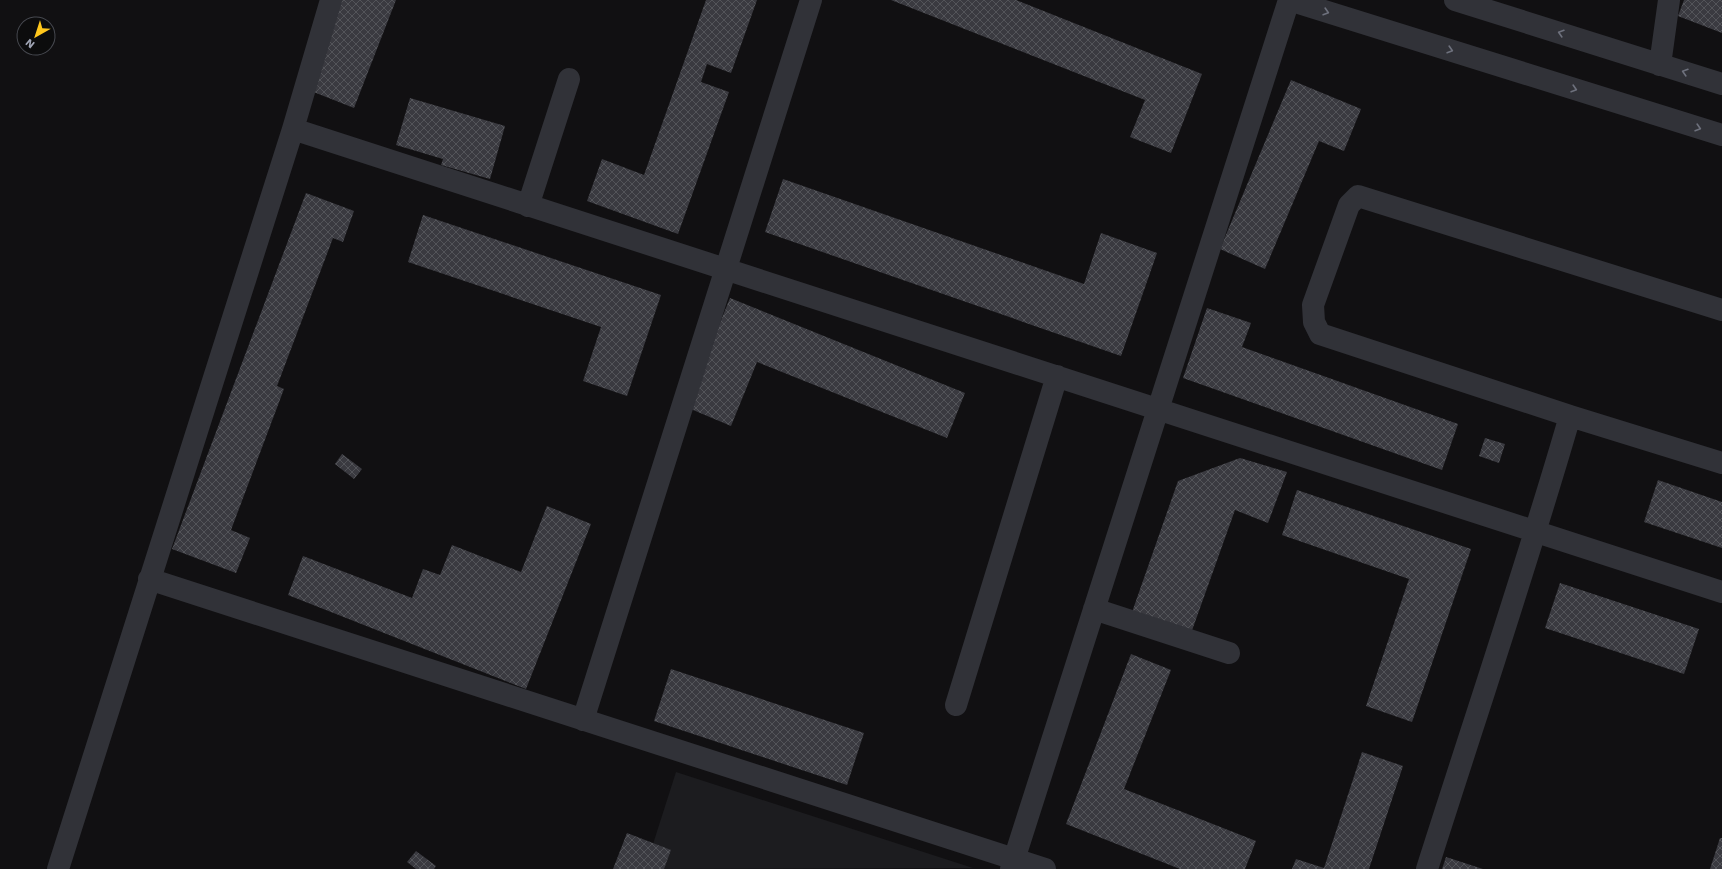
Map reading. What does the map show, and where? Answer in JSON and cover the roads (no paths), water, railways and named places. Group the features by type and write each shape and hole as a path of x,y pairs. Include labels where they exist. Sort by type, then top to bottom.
{"street":[{"path":"58,869 332,0"},
{"path":"583,720 811,0"},
{"path":"1012,864 1289,0 1722,135"},
{"path":"1455,0 1722,84"},
{"path":"1660,64 1669,0"},
{"path":"528,206 569,79"},
{"path":"292,129 1722,592"},
{"path":"1722,310 1358,196 1349,205 1313,305 1314,322 1320,334 1570,416 1722,463"},
{"path":"956,705 1057,376"},
{"path":"1427,869 1464,750 1536,533 1570,416"},
{"path":"149,579 583,720 1012,864 1045,869"},
{"path":"1094,609 1229,653"}]}
